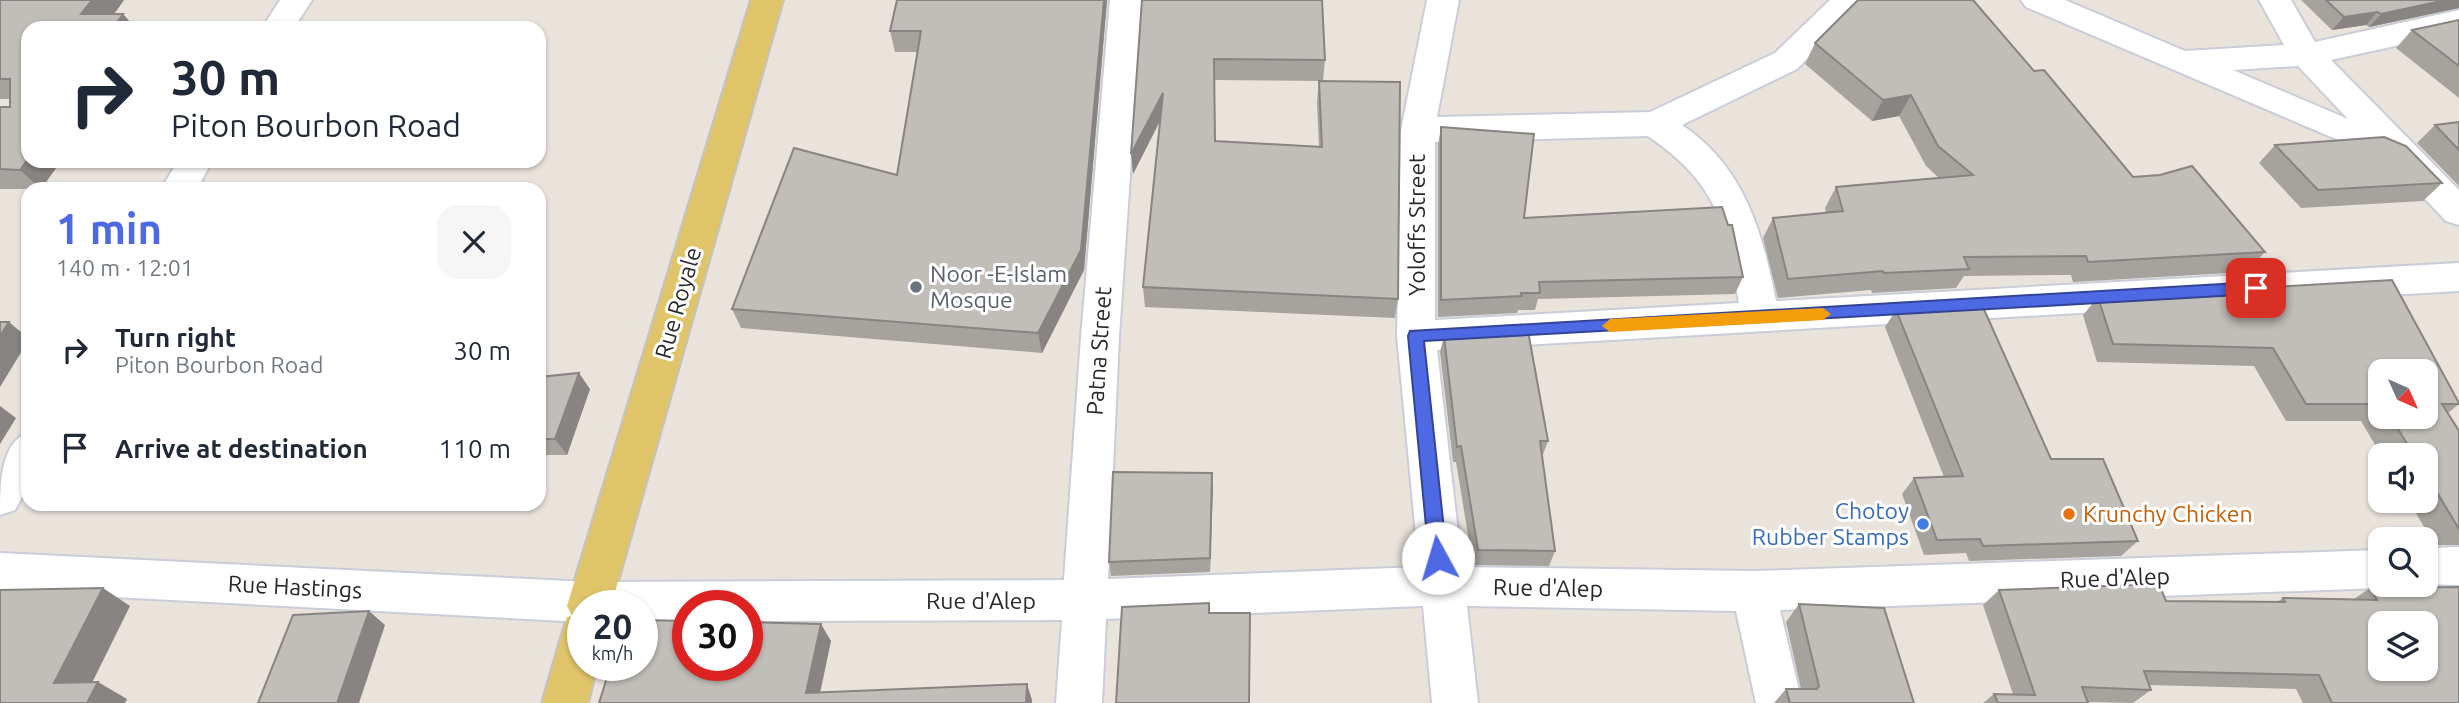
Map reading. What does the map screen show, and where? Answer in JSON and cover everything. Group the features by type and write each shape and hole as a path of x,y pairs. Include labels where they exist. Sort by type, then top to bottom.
{"main road":[{"name":"Rue Royale","path":"594,590 767,0"},
{"name":"Rue Royale","path":"565,703 570,681"}],"street":[{"path":"282,21 296,0"},
{"name":"Patna Street","path":"1079,703 1083,600 1126,0"},
{"name":"Yoloffs Street","path":"1443,0 1418,130 1416,336 1455,703"},
{"path":"1418,130 1655,124 1786,61 1849,0"},
{"path":"2037,0 2406,158"},
{"path":"2275,0 2306,55 2459,212"},
{"path":"2182,62 2306,55 2459,21"},
{"path":"1655,124 1698,155 1728,191 1742,227 1761,318"},
{"path":"1416,336 2459,277"},
{"path":"0,497 21,461"},
{"path":"2438,567 2459,566"},
{"name":"Rue d'Alep","path":"658,611 1083,600 1441,586 1754,591 2368,569"},
{"name":"Rue Hastings","path":"0,572 567,612"},
{"path":"1754,591 1779,703"}],"building":[{"path":"0,0 92,0 81,14 123,14 118,21 21,21 20,170 0,169 0,107 10,107 10,79 0,79"},
{"path":"897,0 1104,0 1081,250 1038,333 732,309 794,148 897,175 921,31 890,31"},
{"path":"1142,0 1322,0 1325,60 1214,59 1215,141 1322,147 1319,81 1400,82 1398,299 1143,287 1163,93 1131,154"},
{"path":"1858,0 1973,0 2034,71 2044,70 2133,177 2160,175 2192,166 2265,252 2088,262 2086,256 1964,257 1969,269 1883,271 1788,279 1773,218 1843,211 1836,187 1973,175 1938,146 1911,95 1883,100 1815,43"},
{"path":"2326,0 2446,0 2381,14 2377,12 2344,17"},
{"path":"2459,20 2459,66 2412,30"},
{"path":"2459,122 2459,150 2435,125"},
{"path":"1441,127 1534,134 1524,218 1722,207 1728,225 1732,225 1743,277 1539,282 1540,293 1441,300"},
{"path":"2384,137 2406,146 2442,183 2318,190 2275,145"},
{"path":"2392,280 2435,359 2368,359 2368,404 2306,404 2273,348 2113,344 2098,297"},
{"path":"1982,305 2051,459 2103,459 2138,541 1983,546 1980,539 1937,540 1914,478 1963,476 1896,310"},
{"path":"0,322 9,322 0,336"},
{"path":"1528,331 1548,441 1540,441 1555,551 1478,550 1461,446 1457,447 1444,336"},
{"path":"2438,364 2459,403 2442,404 2459,431 2459,529 2438,494 2438,443 2407,443 2398,429 2438,429"},
{"path":"579,373 555,439 546,439 546,376"},
{"path":"1113,472 1212,473 1210,558 1109,562"},
{"path":"2159,584 2166,601 2285,602 2283,598 2377,600 2375,597 2438,597 2438,587 2459,587 2459,703 2332,703 2319,675 2144,671 2151,690 2082,687 2088,703 1998,703 1994,694 2035,695 1999,590"},
{"path":"103,588 54,683 98,682 87,703 0,703 0,590"},
{"path":"1209,603 1209,613 1250,613 1249,703 1116,703 1122,607"},
{"path":"1799,604 1884,608 1914,703 1790,703 1786,689 1817,689 1819,686"},
{"path":"369,611 337,703 258,703 293,615"},
{"path":"658,620 672,621 672,681 763,681 763,622 821,624 806,693 1027,684 1026,703 599,703 606,681 658,681"}],"slow traffic":[{"path":"1610,326 1823,314"}],"place":[{"name":"Noor -E-Islam Mosque","path":"916,287"},
{"name":"Krunchy Chicken","path":"2069,514"},
{"name":"Chotoy Rubber Stamps","path":"1923,524"}],"route":[{"path":"1438,558 1416,336 2256,288"}]}
